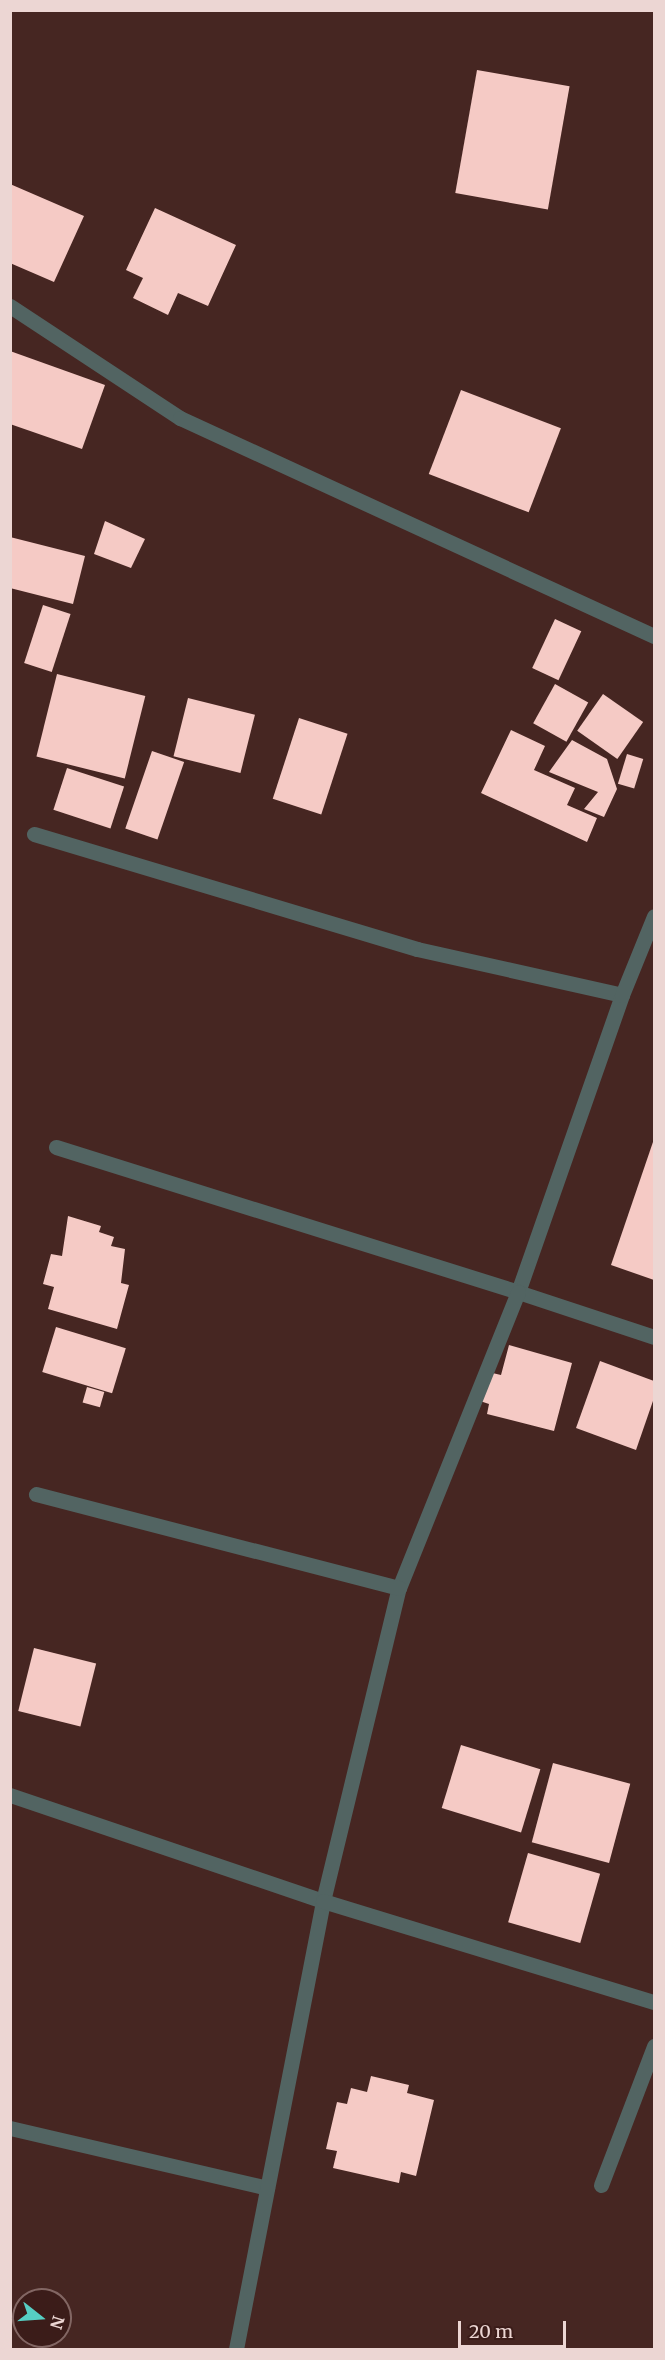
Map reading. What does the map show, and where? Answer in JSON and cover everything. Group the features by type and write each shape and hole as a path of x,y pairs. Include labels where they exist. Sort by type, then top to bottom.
{"street":[{"path":"10,306 180,418 654,636"},
{"path":"34,834 417,949 622,995"},
{"path":"236,2349 323,1900 399,1588 518,1292 622,995 654,916"},
{"path":"56,1147 654,1337"},
{"path":"36,1494 399,1588"},
{"path":"10,1795 323,1900 654,2002"},
{"path":"601,2185 654,2046"},
{"path":"10,2128 267,2188"}],"building":[{"path":"477,70 570,86 548,209 455,193"},
{"path":"10,184 84,216 54,282 10,263"},
{"path":"155,208 236,245 208,306 178,293 168,315 133,298 143,278 126,270"},
{"path":"10,351 105,385 82,449 10,424"},
{"path":"461,390 561,428 529,512 429,474"},
{"path":"105,521 145,539 131,568 94,554"},
{"path":"10,537 85,556 73,604 10,588"},
{"path":"43,605 71,614 52,672 24,663"},
{"path":"555,619 581,631 558,680 532,668"},
{"path":"57,674 145,696 125,778 36,756"},
{"path":"555,684 588,702 566,742 533,723"},
{"path":"603,694 643,722 617,759 577,731"},
{"path":"188,698 255,715 240,773 173,756"},
{"path":"299,718 348,734 321,815 273,799"},
{"path":"511,730 545,746 534,770 575,788 567,805 597,818 587,842 481,793"},
{"path":"572,740 607,759 617,789 604,817 584,809 598,792 549,772"},
{"path":"152,751 184,762 157,840 125,829"},
{"path":"627,754 643,759 634,789 618,784"},
{"path":"67,768 124,787 110,828 53,810"},
{"path":"654,1139 654,1280 611,1265"},
{"path":"68,1216 101,1226 99,1232 114,1237 111,1246 125,1249 121,1283 129,1285 117,1329 48,1309 54,1287 43,1284 51,1254 62,1256"},
{"path":"56,1327 126,1348 112,1393 42,1372"},
{"path":"509,1345 572,1363 554,1431 487,1414 489,1404 480,1401 488,1372 501,1375"},
{"path":"600,1361 654,1381 654,1398 636,1450 576,1428"},
{"path":"87,1387 104,1392 100,1407 83,1402"},
{"path":"34,1648 96,1663 80,1727 18,1711"},
{"path":"461,1745 540,1769 521,1832 442,1808"},
{"path":"553,1763 630,1784 609,1863 532,1842"},
{"path":"528,1853 600,1874 580,1943 508,1922"},
{"path":"371,2076 409,2085 407,2093 434,2100 416,2176 401,2172 399,2183 333,2168 337,2151 326,2149 337,2102 347,2104 351,2088 367,2092"}]}
